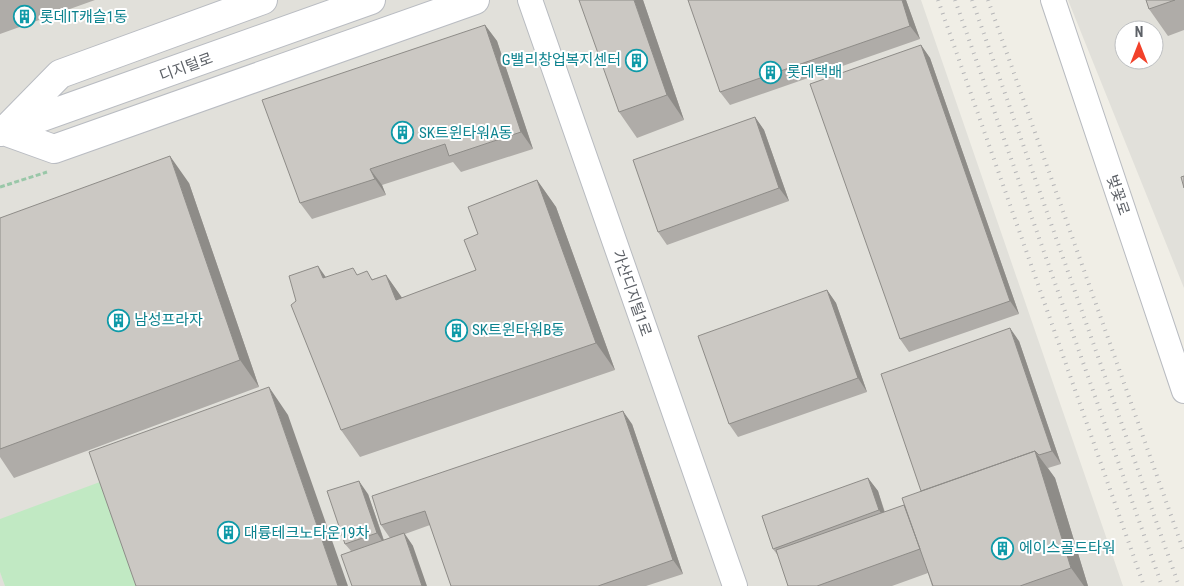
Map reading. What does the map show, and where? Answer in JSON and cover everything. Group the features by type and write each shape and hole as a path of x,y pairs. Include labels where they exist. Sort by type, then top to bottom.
{"main road":[{"path":"263,0 60,74 2,132 54,149 475,0"},
{"name":"디지털로","path":"2,132 68,110 371,0"}],"street":[{"name":"가산디지털1로","path":"530,0 735,586"},
{"name":"벚꽃로","path":"1052,0 1184,391"}],"shaded area":[{"path":"0,0 921,0 1123,586 0,586"},
{"path":"1068,0 1184,0 1184,288"}],"green space":[{"path":"108,479 145,586 5,586 0,572 0,519"}],"building":[{"name":"G밸리창업복지센터","path":"579,0 634,0 667,95 619,112"},
{"name":"롯데택배","path":"688,0 902,0 910,26 720,92"},
{"path":"1146,0 1175,0 1149,9"},
{"name":"SK트윈타워A동","path":"485,25 521,132 449,156 445,144 370,169 375,179 300,203 262,100"},
{"path":"921,45 1010,301 900,339 810,84"},
{"path":"755,117 779,188 658,232 633,160"},
{"name":"남성프라자","path":"170,156 240,360 0,449 0,218"},
{"path":"1184,176 1184,188 1181,177"},
{"name":"SK트윈타워B동","path":"537,180 596,343 341,430 291,305 296,301 289,276 318,266 323,278 353,268 357,275 367,271 372,280 386,275 396,300 476,270 464,240 478,234 468,207"},
{"path":"827,290 858,378 729,424 698,336"},
{"path":"1010,328 1052,451 1039,455 1035,451 921,491 881,374"},
{"name":"대륭테크노타운19차","path":"269,387 338,586 136,586 89,452"},
{"path":"623,411 673,560 598,586 451,586 425,511 381,525 372,496"},
{"name":"에이스골드타워","path":"1035,451 1071,568 1020,586 933,586 902,498"},
{"path":"868,478 879,510 773,549 762,516"},
{"path":"359,481 377,533 345,544 327,491"},
{"path":"904,505 920,549 817,586 788,586 776,550"},
{"path":"404,533 422,586 352,586 341,555"}],"railway":[{"path":"938,0 1144,586"},
{"path":"955,0 1162,586"},
{"path":"972,0 1179,586"},
{"path":"988,0 1184,552"}],"place":[{"name":"롯데IT캐슬1동","path":"24,17"},
{"name":"G밸리창업복지센터","path":"637,60"},
{"name":"롯데택배","path":"771,72"},
{"name":"SK트윈타워A동","path":"403,133"},
{"name":"남성프라자","path":"118,320"},
{"name":"SK트윈타워B동","path":"456,330"},
{"name":"대륭테크노타운19차","path":"228,533"},
{"name":"에이스골드타워","path":"1003,548"}]}
